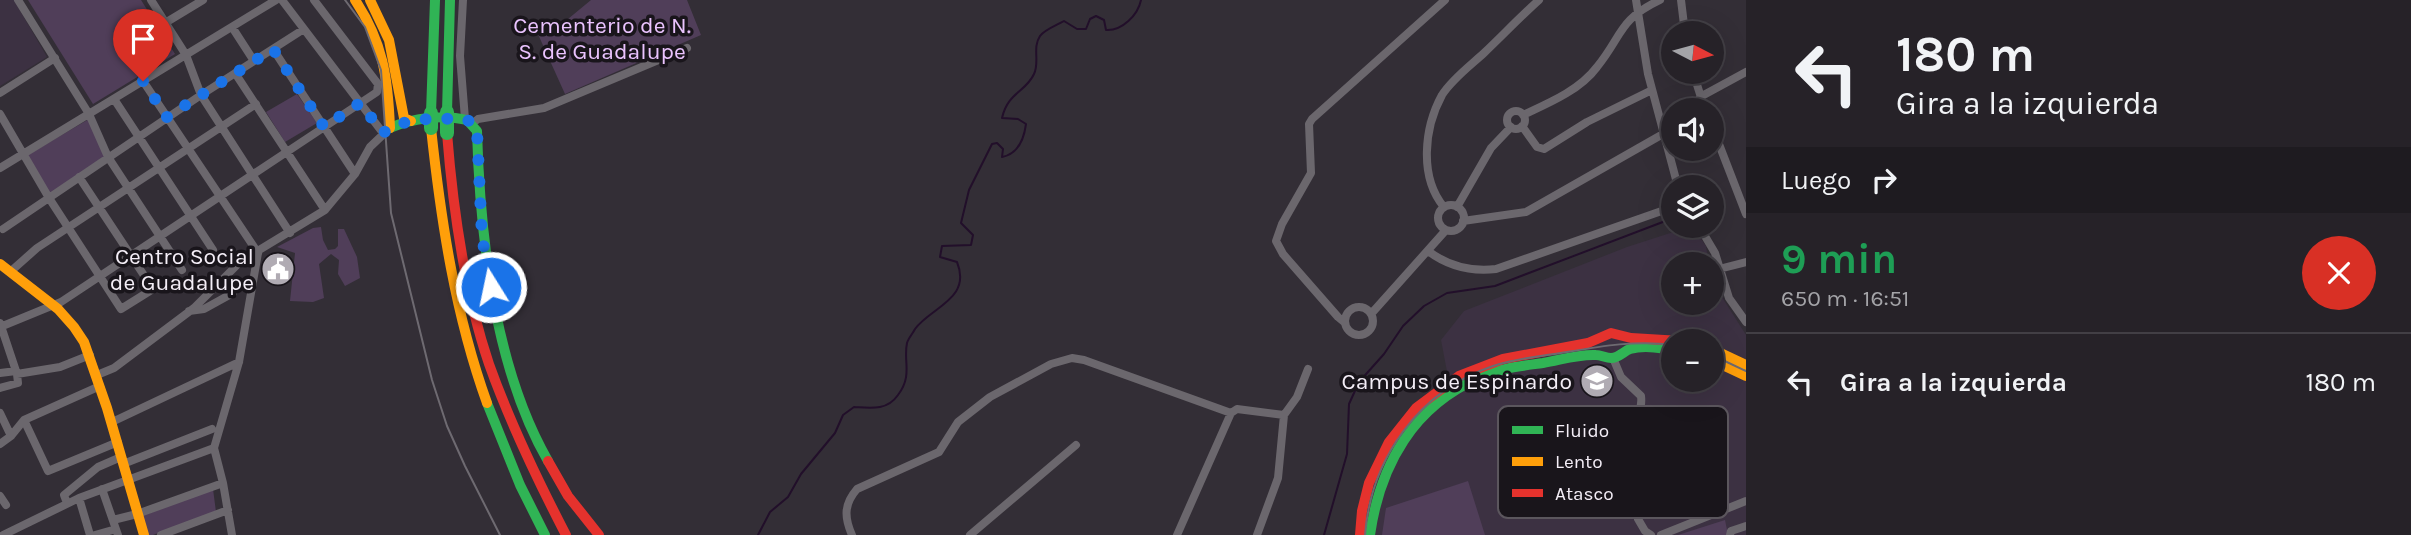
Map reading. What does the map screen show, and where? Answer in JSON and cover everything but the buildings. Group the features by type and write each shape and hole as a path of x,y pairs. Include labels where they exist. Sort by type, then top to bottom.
{"main road":[{"path":"355,0 368,18 386,64 389,128"},
{"path":"370,0 379,13 388,38 404,118 411,121"},
{"path":"435,0 431,120 438,200 449,270 468,346 501,444 545,535"},
{"path":"450,0 447,133 452,202 473,304 489,363 524,461 560,535"},
{"path":"389,128 399,85"},
{"path":"389,128 411,121 469,121 477,131 482,237 495,312 514,377 542,451 565,494 599,535"},
{"path":"3,266 54,306 73,325 90,355 144,535"},
{"path":"1360,535 1369,483 1382,454 1405,420 1424,401 1459,376 1523,354 1588,343 1611,333 1631,338 1661,340"},
{"path":"1614,355 1624,341 1619,334"},
{"path":"1603,337 1600,348 1614,355"},
{"path":"1370,535 1375,501 1391,458 1408,433 1436,403 1467,383 1502,370 1588,355 1614,355 1636,348 1661,349"},
{"path":"1724,355 1746,365"},
{"path":"489,363 527,459 566,535"},
{"path":"1724,366 1746,376"}],"street":[{"path":"18,0 89,114 107,157 182,270"},
{"path":"151,0 186,55 201,95 290,233"},
{"path":"165,23 204,0"},
{"path":"0,168 276,0"},
{"path":"0,444 11,436 24,420 98,381 189,312 241,261 325,210 389,128 360,103 282,0"},
{"path":"0,388 18,383 1,326 54,306 377,92 378,84 314,0"},
{"path":"463,0 460,56 469,121 544,108 687,48"},
{"path":"1344,322 1351,309 1360,307 1370,312 1373,324 1365,335 1351,334 1344,322 1283,254 1276,241 1311,173 1309,124 1445,0"},
{"path":"1444,207 1431,188 1428,171 1428,144 1434,116 1443,94 1539,0"},
{"path":"1636,0 1641,9 1652,90 1661,126"},
{"path":"1523,115 1582,82 1597,68 1620,29 1641,9 1660,0"},
{"path":"1681,0 1684,21"},
{"path":"232,27 254,61"},
{"path":"1,229 304,29"},
{"path":"273,49 355,174"},
{"path":"0,93 55,58"},
{"path":"1696,84 1700,97 1746,72"},
{"path":"235,73 325,210"},
{"path":"143,81 258,253 239,362 214,448 232,535"},
{"path":"1522,126 1536,147 1544,149 1587,122 1652,90"},
{"path":"114,99 214,250"},
{"path":"3,266 37,248 256,104"},
{"path":"1517,111 1523,115 1522,126 1511,127 1507,121 1510,113 1517,111"},
{"path":"0,114 48,198 121,309 153,289 79,177"},
{"path":"1457,207 1491,148 1511,127"},
{"path":"1444,229 1455,230 1463,221 1526,212 1661,135"},
{"path":"1724,156 1746,212"},
{"path":"1444,207 1457,207 1463,213 1463,221"},
{"path":"1444,207 1438,218 1444,229"},
{"path":"1428,250 1459,267 1496,269 1661,211"},
{"path":"1370,312 1444,229"},
{"path":"1370,312 1444,229"},
{"path":"1724,268 1746,262"},
{"path":"189,312 204,309 233,293 224,280"},
{"path":"1724,284 1729,298 1746,322"},
{"path":"0,373 60,367 90,355"},
{"path":"1614,355 1621,377 1641,396 1641,406"},
{"path":"852,535 845,517 850,496 858,489 939,452 958,422 975,408 990,397 1062,360 1084,360 1231,413"},
{"path":"112,422 239,362"},
{"path":"1257,535 1278,478 1284,415 1297,397 1308,369"},
{"path":"1177,535 1231,413 1237,409 1284,415"},
{"path":"0,413 11,436"},
{"path":"24,420 48,471 118,442"},
{"path":"67,503 64,495 98,467 212,429"},
{"path":"970,535 1076,445"},
{"path":"4,533 79,498 214,448"},
{"path":"113,520 223,483"},
{"path":"79,498 93,535 117,532 102,489"},
{"path":"0,495 6,505"},
{"path":"1728,508 1746,501"},
{"path":"161,535 228,510"},
{"path":"1638,518 1645,531 1651,535"},
{"path":"1661,535 1704,518"},
{"path":"1730,535 1731,531 1742,530"}],"shaded area":[{"path":"0,0 14,0 47,57 0,86"},
{"name":"Campus de Espinardo","path":"1661,236 1700,238 1707,252 1661,252 1661,315 1724,315 1724,300 1746,335 1746,535 1360,535 1362,511 1389,442 1449,382 1441,340 1464,311"}],"green space":[{"path":"28,0 141,0 175,54 93,104"},
{"name":"Cementerio de N. S. de Guadalupe","path":"591,0 687,0 701,35 565,94 537,32 568,19"},
{"path":"297,94 317,123 285,142 266,112"},
{"path":"89,119 105,156 49,194 26,156"},
{"path":"321,227 328,250 338,246 338,229 344,229 357,257 360,278 345,286 338,274 339,260 331,254 319,264 324,298 313,302 290,301 295,253 277,247 313,228"},
{"path":"1468,481 1485,535 1382,535 1386,508"},
{"path":"213,489 216,512 153,535 144,535 139,517"},
{"path":"1725,520 1728,535 1678,535"}],"waterway":[{"path":"758,535 770,512 788,497 801,474 835,433 843,415 854,407 889,404 903,388 908,340 922,321 955,294 959,285 957,262 940,257 942,246 971,245 973,235 961,223 969,190 992,144 997,143 1003,149 1002,157 1012,153 1024,135 1026,124 1018,119 1002,118 1008,103 1034,74 1040,36 1064,21 1077,29 1086,29 1090,19 1096,16 1104,20 1106,30 1118,28 1133,16 1141,0"},
{"path":"1324,535 1347,454 1349,404 1359,382 1384,354 1403,326 1424,306 1447,293 1495,286 1661,223"}],"tram line":[{"path":"345,0 365,27 381,70 391,213 432,380 447,426 500,535"},
{"path":"1365,535 1369,507 1389,454 1422,410 1466,377 1511,361 1620,344 1661,344"},
{"path":"1724,361 1746,371"}],"traffic: fast":[{"path":"431,113 435,0"},
{"path":"447,112 450,0"},
{"path":"447,112 447,133"},
{"path":"431,113 431,128"},
{"path":"390,128 418,119 448,117 467,120 477,131 482,214 493,301 515,385 548,461"},
{"path":"1370,535 1382,485 1404,441 1436,404 1457,389 1488,374 1511,368 1583,355 1614,358 1630,349 1641,347 1661,348"},
{"path":"487,403 520,485 545,535"}],"traffic: slow":[{"path":"355,0 378,46 388,93 390,128"},
{"path":"370,0 389,40 404,118 411,121"},
{"path":"431,128 451,267 466,336 487,403"},
{"path":"0,264 58,309 84,342 107,408 144,535"},
{"path":"1724,355 1746,365"},
{"path":"1724,366 1746,376"}],"traffic: jam":[{"path":"447,133 461,250 480,336 515,429 566,535"},
{"path":"1360,535 1362,511 1369,483 1389,442 1416,408 1459,376 1503,359 1588,343 1611,333 1631,338 1661,340"},
{"path":"548,461 568,496 599,535"}],"place":[{"name":"Centro Social de Guadalupe","path":"278,269"},
{"name":"Campus de Espinardo","path":"1597,381"}],"route":[{"path":"143,81 167,117 273,49 324,127 360,103 383,133 396,125 411,121 465,119 473,123 477,131 482,237 491,287"}]}
